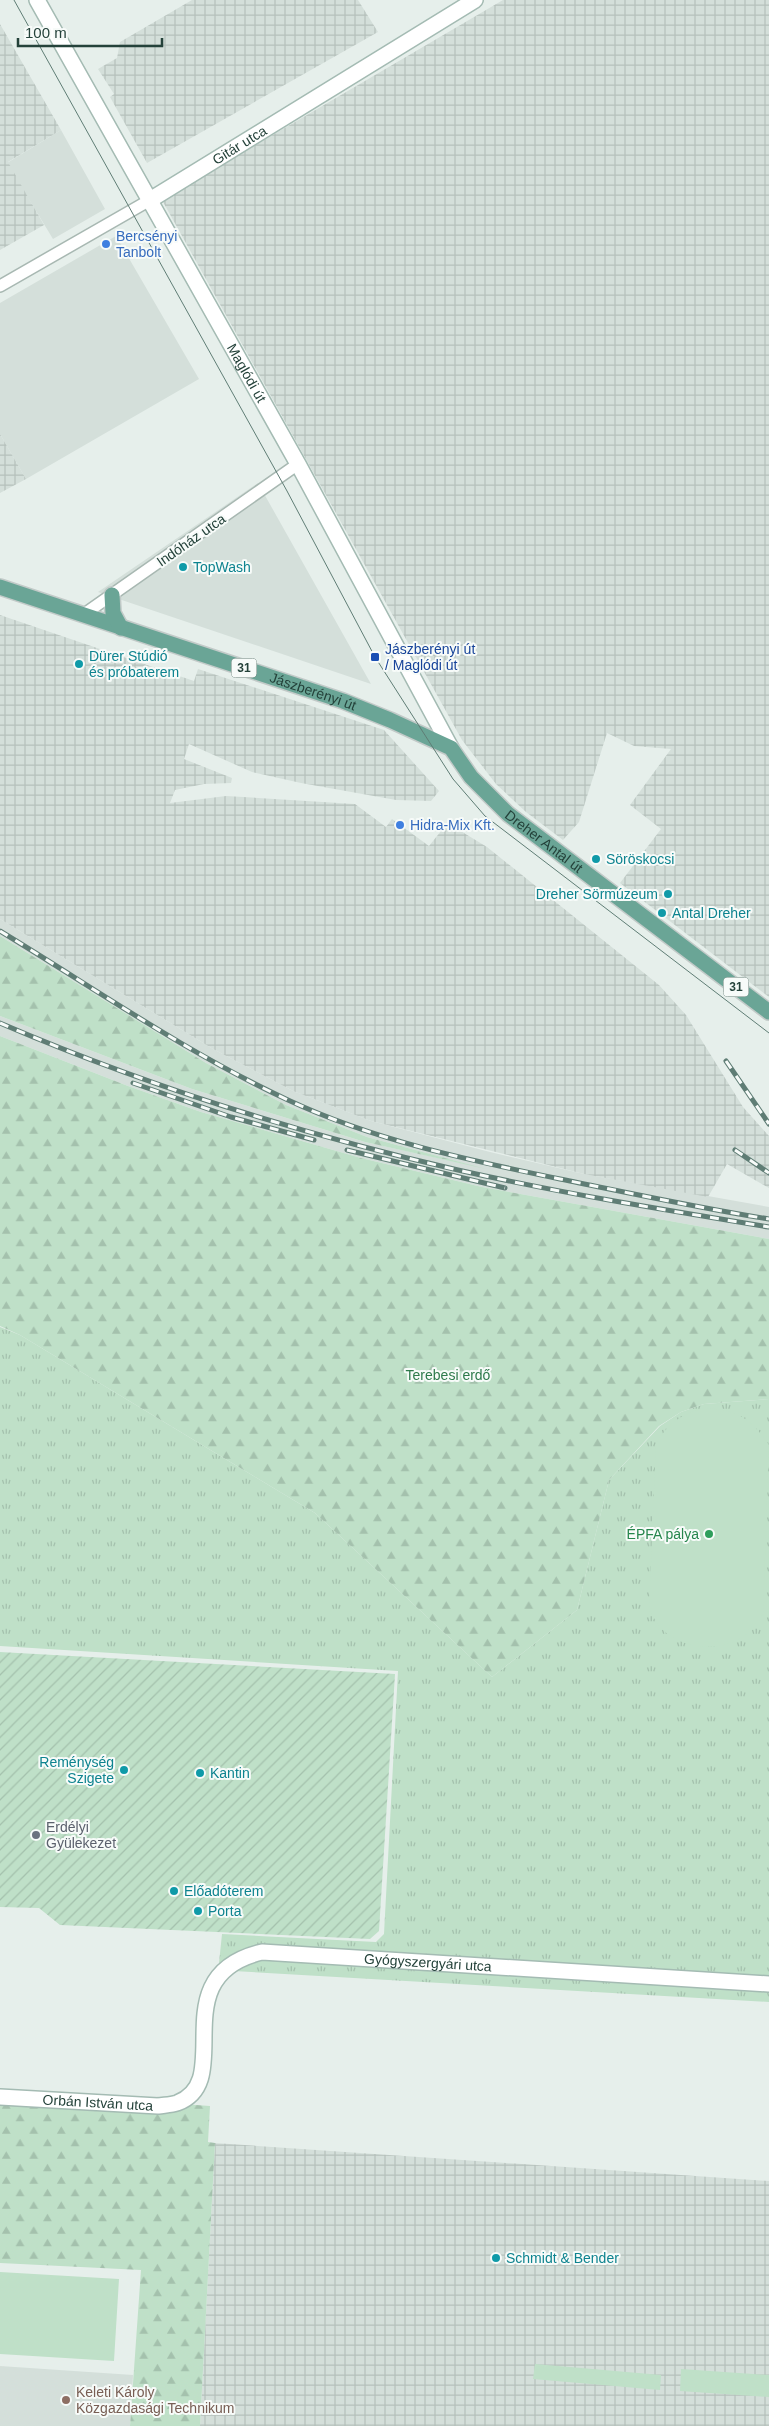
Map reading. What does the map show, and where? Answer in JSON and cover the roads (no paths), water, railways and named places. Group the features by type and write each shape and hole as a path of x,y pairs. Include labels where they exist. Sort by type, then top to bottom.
{"main road":[{"name":"Jászberényi út","path":"0,587 343,701 450,748"},
{"path":"112,595 113,613 121,628"},
{"name":"Dreher Antal út","path":"450,748 472,777 508,814 769,1012"}],"street":[{"name":"Maglódi út","path":"37,0 298,464 450,748"},
{"name":"Gitár utca","path":"0,286 150,200 475,0"},
{"name":"Indóház utca","path":"83,616 298,464"},
{"name":"Gyógyszergyári utca","path":"192,2093 200,2081 203,2067 206,2010 208,1996 214,1981 226,1967 242,1957 262,1952 769,1984"},
{"name":"Orbán István utca","path":"0,2097 158,2106 178,2102 192,2093"}],"tram line":[{"path":"14,0 287,491 375,657 453,779 485,816 769,1033"}],"railway":[{"path":"0,931 177,1041 250,1082 353,1127 387,1138 491,1164 664,1200 769,1219"},
{"path":"0,1023 55,1046 168,1088 341,1141 458,1170 535,1186 769,1227"},
{"path":"726,1061 769,1124"},
{"path":"133,1083 231,1117 314,1140"},
{"path":"347,1150 505,1188"},
{"path":"735,1150 769,1173"}],"place":[{"name":"Bercsényi Tanbolt","path":"106,244"},
{"name":"TopWash","path":"183,567"},
{"name":"Jászberényi út / Maglódi út","path":"375,657"},
{"name":"Dürer Stúdió és próbaterem","path":"79,664"},
{"name":"Hidra-Mix Kft.","path":"400,825"},
{"name":"Söröskocsi","path":"596,859"},
{"name":"Dreher Sörmúzeum","path":"668,894"},
{"name":"Antal Dreher","path":"662,913"},
{"name":"ÉPFA pálya","path":"709,1534"},
{"name":"Reménység Szigete","path":"124,1770"},
{"name":"Kantin","path":"200,1773"},
{"name":"Erdélyi Gyülekezet","path":"36,1835"},
{"name":"Előadóterem","path":"174,1891"},
{"name":"Porta","path":"198,1911"},
{"name":"Schmidt & Bender","path":"496,2258"},
{"name":"Keleti Károly Közgazdasági Technikum","path":"66,2400"}],"park label":[{"name":"Terebesi erdő","path":"448,1375"}]}
